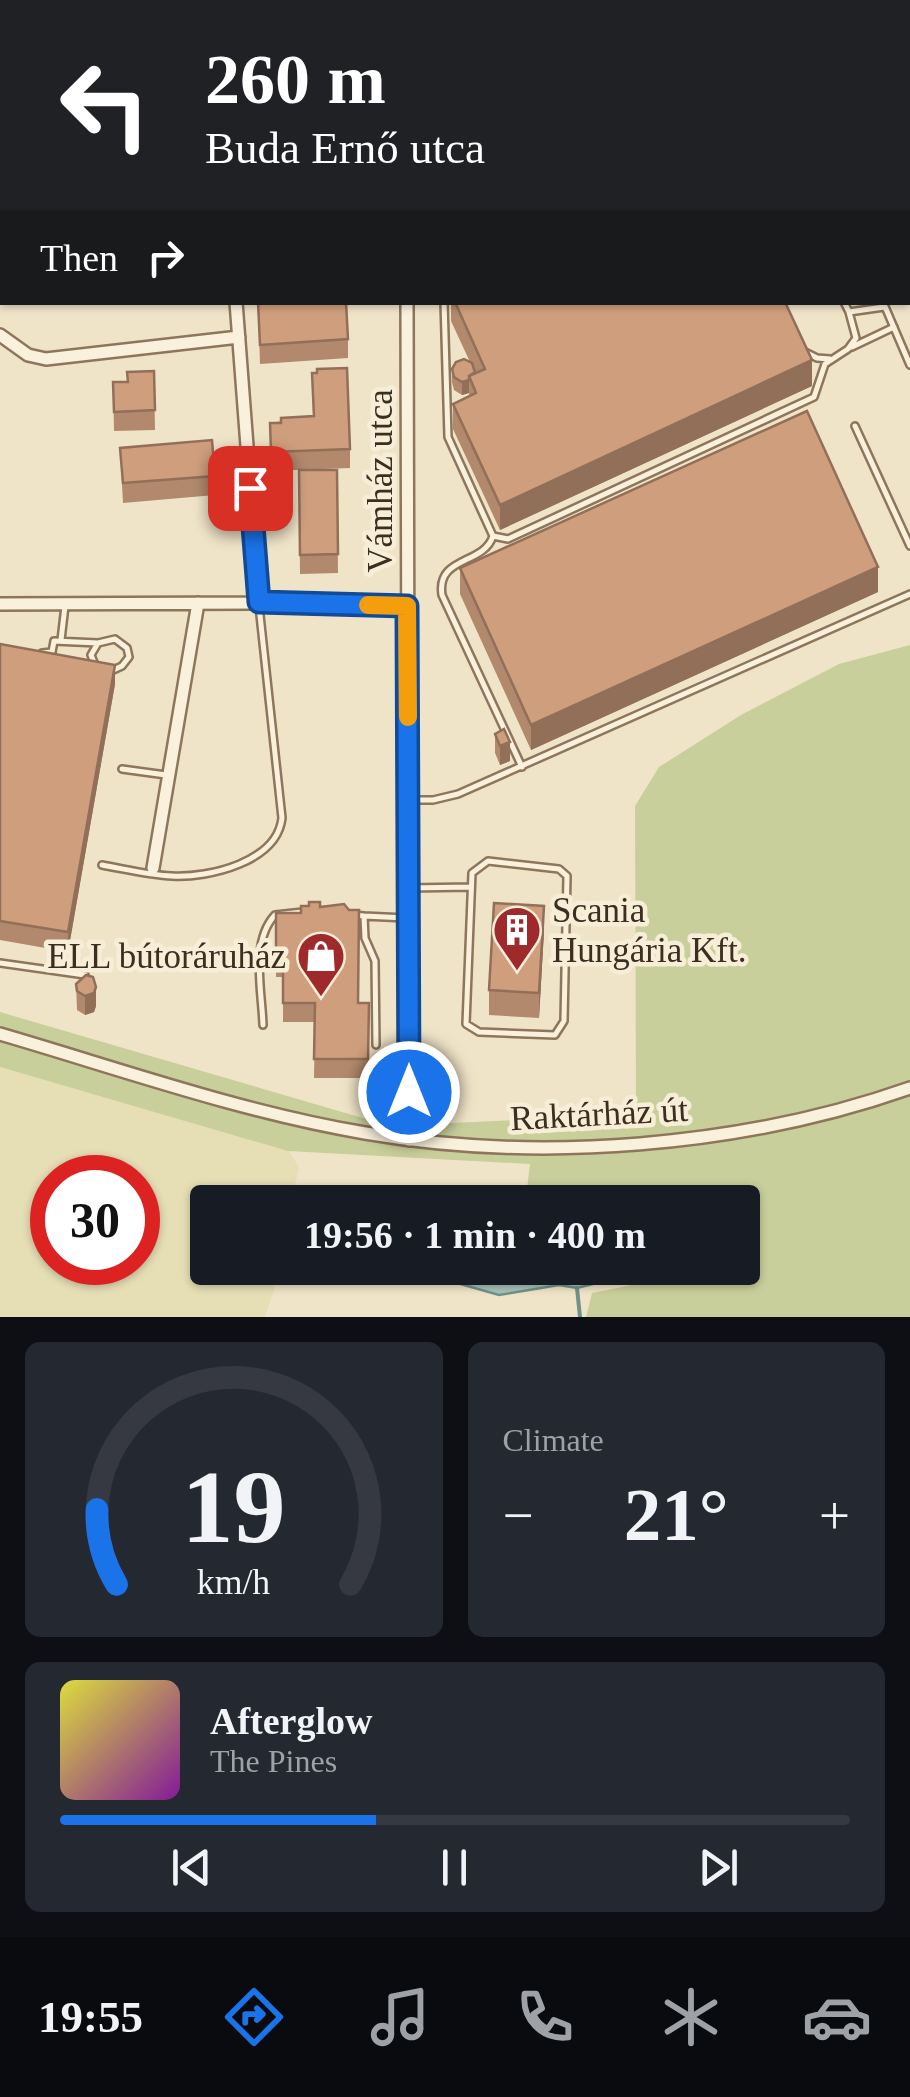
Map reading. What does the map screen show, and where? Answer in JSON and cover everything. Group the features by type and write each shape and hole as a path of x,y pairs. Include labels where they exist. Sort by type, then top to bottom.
{"street":[{"path":"236,305 259,602"},
{"name":"Vámház utca","path":"407,305 409,1140"},
{"path":"0,335 28,355 46,359 238,337"},
{"path":"0,604 259,602 407,606"},
{"path":"153,868 198,604"},
{"name":"Raktárház út","path":"0,1034 312,1123 409,1140 530,1148 634,1143 743,1130 910,1088"}],"lane":[{"path":"444,305 448,437 493,536 486,551 444,573 441,588 522,767"},
{"path":"846,305 856,338 848,349"},
{"path":"849,312 884,305 910,364"},
{"path":"493,536 508,539 814,398 830,359 894,327"},
{"path":"907,357 910,347"},
{"path":"800,352 830,359"},
{"path":"855,426 910,546"},
{"path":"408,800 442,799 522,767 910,594"},
{"path":"102,865 171,876 206,873 254,856 280,830 282,818 259,602"},
{"path":"61,640 65,603"},
{"path":"50,668 54,641 61,640 120,640 127,648 126,662 111,672 100,670 91,655 98,643"},
{"path":"38,654 52,652"},
{"path":"122,769 168,775"},
{"path":"488,861 558,869 567,876 564,1021 555,1035 479,1032 466,1024 471,887 475,868 488,861"},
{"path":"408,888 471,887"},
{"path":"263,1025 260,945 264,931 275,915 309,912"},
{"path":"346,914 408,918"},
{"path":"364,916 365,938 374,961 376,1046"},
{"path":"0,964 86,976"}],"shaded area":[{"path":"0,1067 289,1151 299,1167 295,1185 190,1185 190,1285 274,1285 265,1317 0,1317"}],"green space":[{"path":"910,645 910,1317 586,1317 592,1293 632,1285 760,1285 760,1185 527,1185 530,1164 288,1151 0,1067 0,1012 390,1126 636,1114 635,806 659,767 741,715 839,664"}],"water":[{"path":"464,1285 559,1285 499,1295"}],"building":[{"path":"258,305 346,305 348,339 260,345"},
{"path":"456,305 786,305 812,360 500,505 453,404 476,393 469,376 485,369"},
{"path":"464,359 472,363 475,372 462,382 454,377 452,369"},
{"path":"347,368 350,449 271,452 270,423 281,423 281,418 314,416 312,373 317,373 317,369"},
{"path":"154,371 155,410 114,412 113,382 128,382 127,372"},
{"path":"807,411 878,567 531,725 460,568"},
{"path":"212,440 215,476 123,483 120,448"},
{"path":"299,470 337,470 338,554 300,555"},
{"path":"0,644 115,665 68,932 0,921"},
{"path":"504,729 510,742 500,746 495,734"},
{"name":"ELL bútoráruház","path":"309,902 320,902 320,907 344,904 349,910 359,910 358,1003 369,1003 368,1059 314,1059 315,1003 283,1003 283,958 276,958 276,913 301,913 301,906 309,906"},
{"name":"Scania Hungária Kft.","path":"494,903 544,906 539,993 489,990"},
{"path":"86,975 93,977 96,987 94,993 85,996 77,991 76,984"}],"waterway":[{"path":"577,1288 580,1317"}],"slow traffic":[{"path":"368,605 407,606 408,717"}],"place":[{"name":"Scania Hungária Kft.","path":"517,972"},
{"name":"ELL bútoráruház","path":"321,998"}],"route":[{"path":"250,488 259,602 407,606 409,1092"}]}
